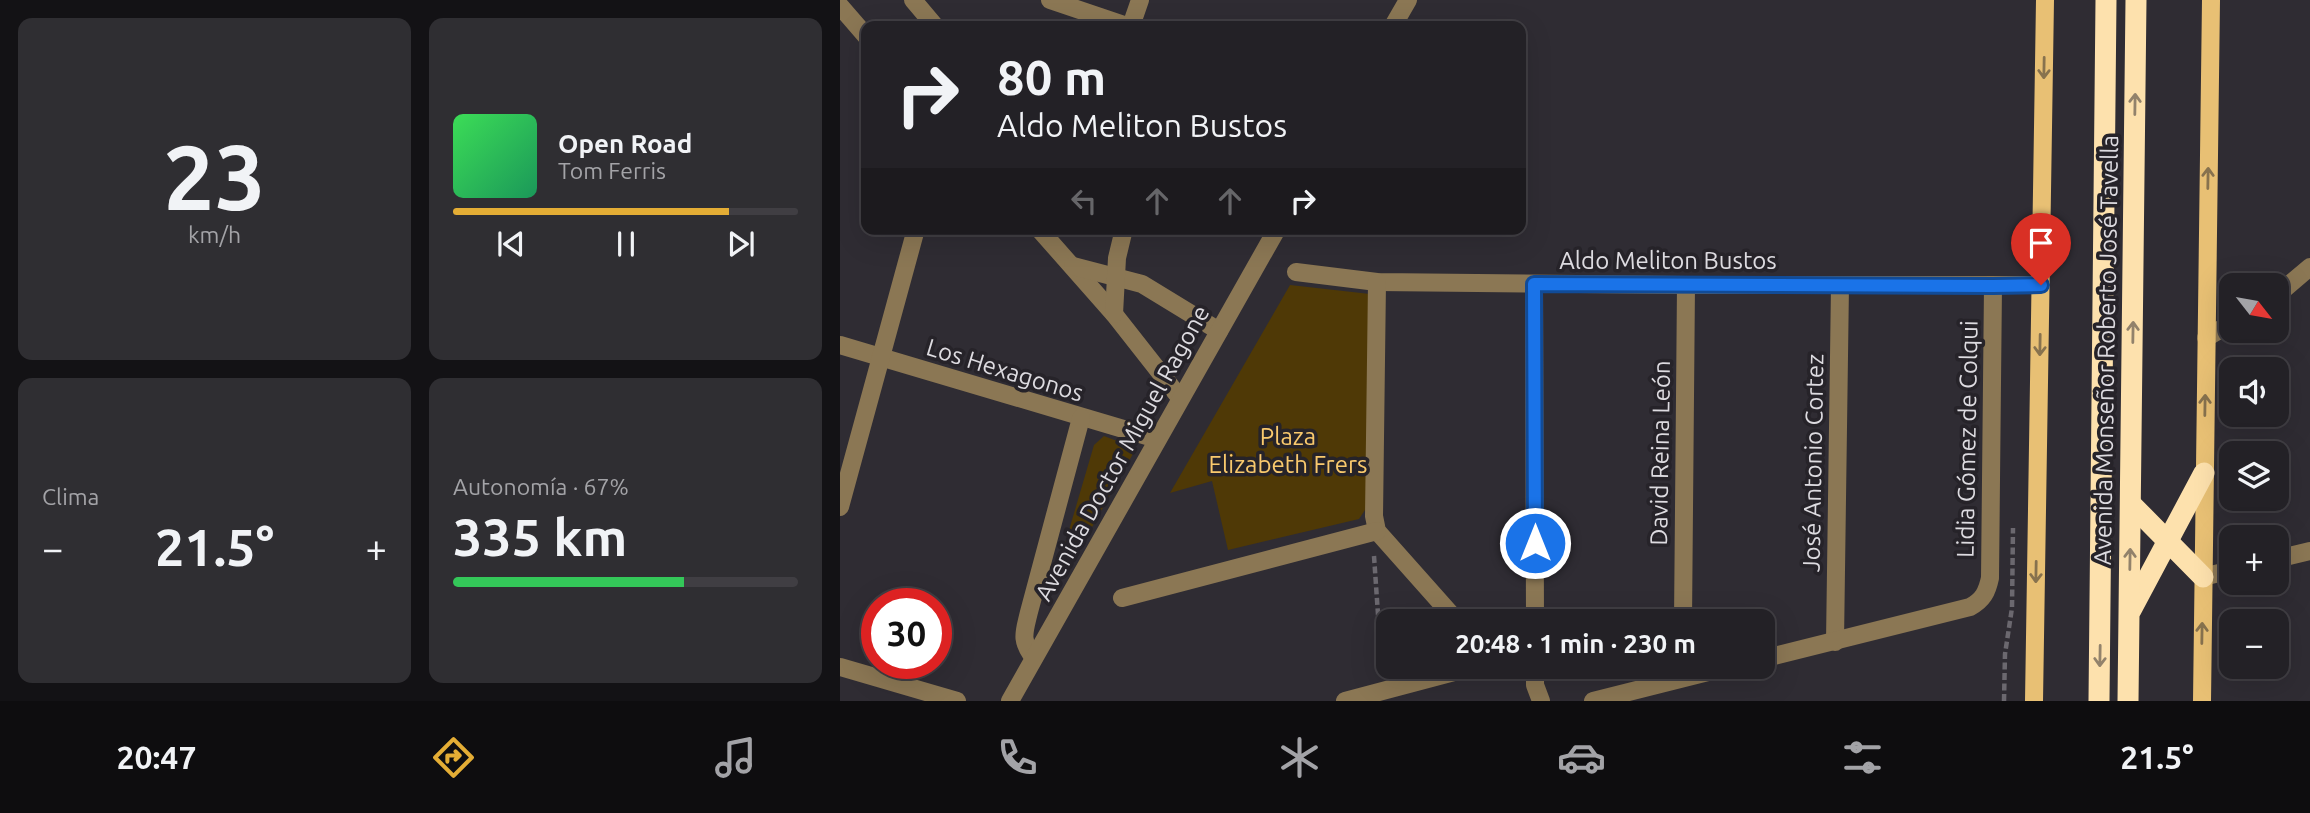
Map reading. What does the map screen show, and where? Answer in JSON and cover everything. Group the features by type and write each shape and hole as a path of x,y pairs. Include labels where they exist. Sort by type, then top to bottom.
{"highway":[{"name":"Avenida Monseñor Roberto José Tavella","path":"2099,701 2106,0"},
{"name":"Avenida Monseñor Roberto José Tavella","path":"2128,701 2136,0"},
{"path":"2129,615 2204,473"},
{"path":"2131,503 2203,577"}],"main road":[{"path":"2034,701 2045,0"},
{"path":"2202,701 2211,0"}],"street":[{"path":"913,0 932,21"},
{"path":"1050,0 1114,21"},
{"path":"1131,21 1140,0"},
{"path":"1397,21 1408,0"},
{"path":"840,6 861,30"},
{"path":"840,507 914,235"},
{"path":"1045,235 1114,314 1180,398"},
{"path":"1114,314 1120,235"},
{"name":"Avenida Doctor Miguel Ragone","path":"1010,701 1274,235"},
{"path":"1073,266 1142,284 1219,331"},
{"path":"2289,285 2310,267"},
{"name":"Aldo Meliton Bustos","path":"1296,272 1377,282 2041,285"},
{"path":"1377,282 1374,516 1377,531 1446,609"},
{"path":"1534,284 1535,609"},
{"name":"David Reina León","path":"1683,609 1686,285"},
{"name":"José Antonio Cortez","path":"1835,642 1840,285"},
{"name":"Lidia Gómez de Colqui","path":"1835,642 1970,607 1979,602 1987,592 1990,578 1993,286"},
{"path":"2206,338 2219,330"},
{"name":"Los Hexagonos","path":"840,345 1157,439"},
{"path":"1034,658 1025,647 1023,639 1028,612 1081,418"},
{"path":"1122,598 1377,531"},
{"path":"2289,556 2310,551"},
{"path":"2203,577 2219,573"},
{"path":"1775,656 1835,642"},
{"path":"840,667 957,701"},
{"path":"1345,701 1430,679"},
{"path":"1535,679 1541,701"},
{"path":"1593,701 1661,679"}],"path":[{"path":"1377,531 1374,557 1383,692"}],"green space":[{"name":"Plaza Elizabeth Frers","path":"1290,285 1370,294 1367,507 1359,519 1228,550 1212,481 1170,493"},
{"path":"1104,436 1125,444 1134,452 1063,579 1055,578 1094,445"}],"route":[{"path":"1535,543 1534,284 2041,285"}]}
